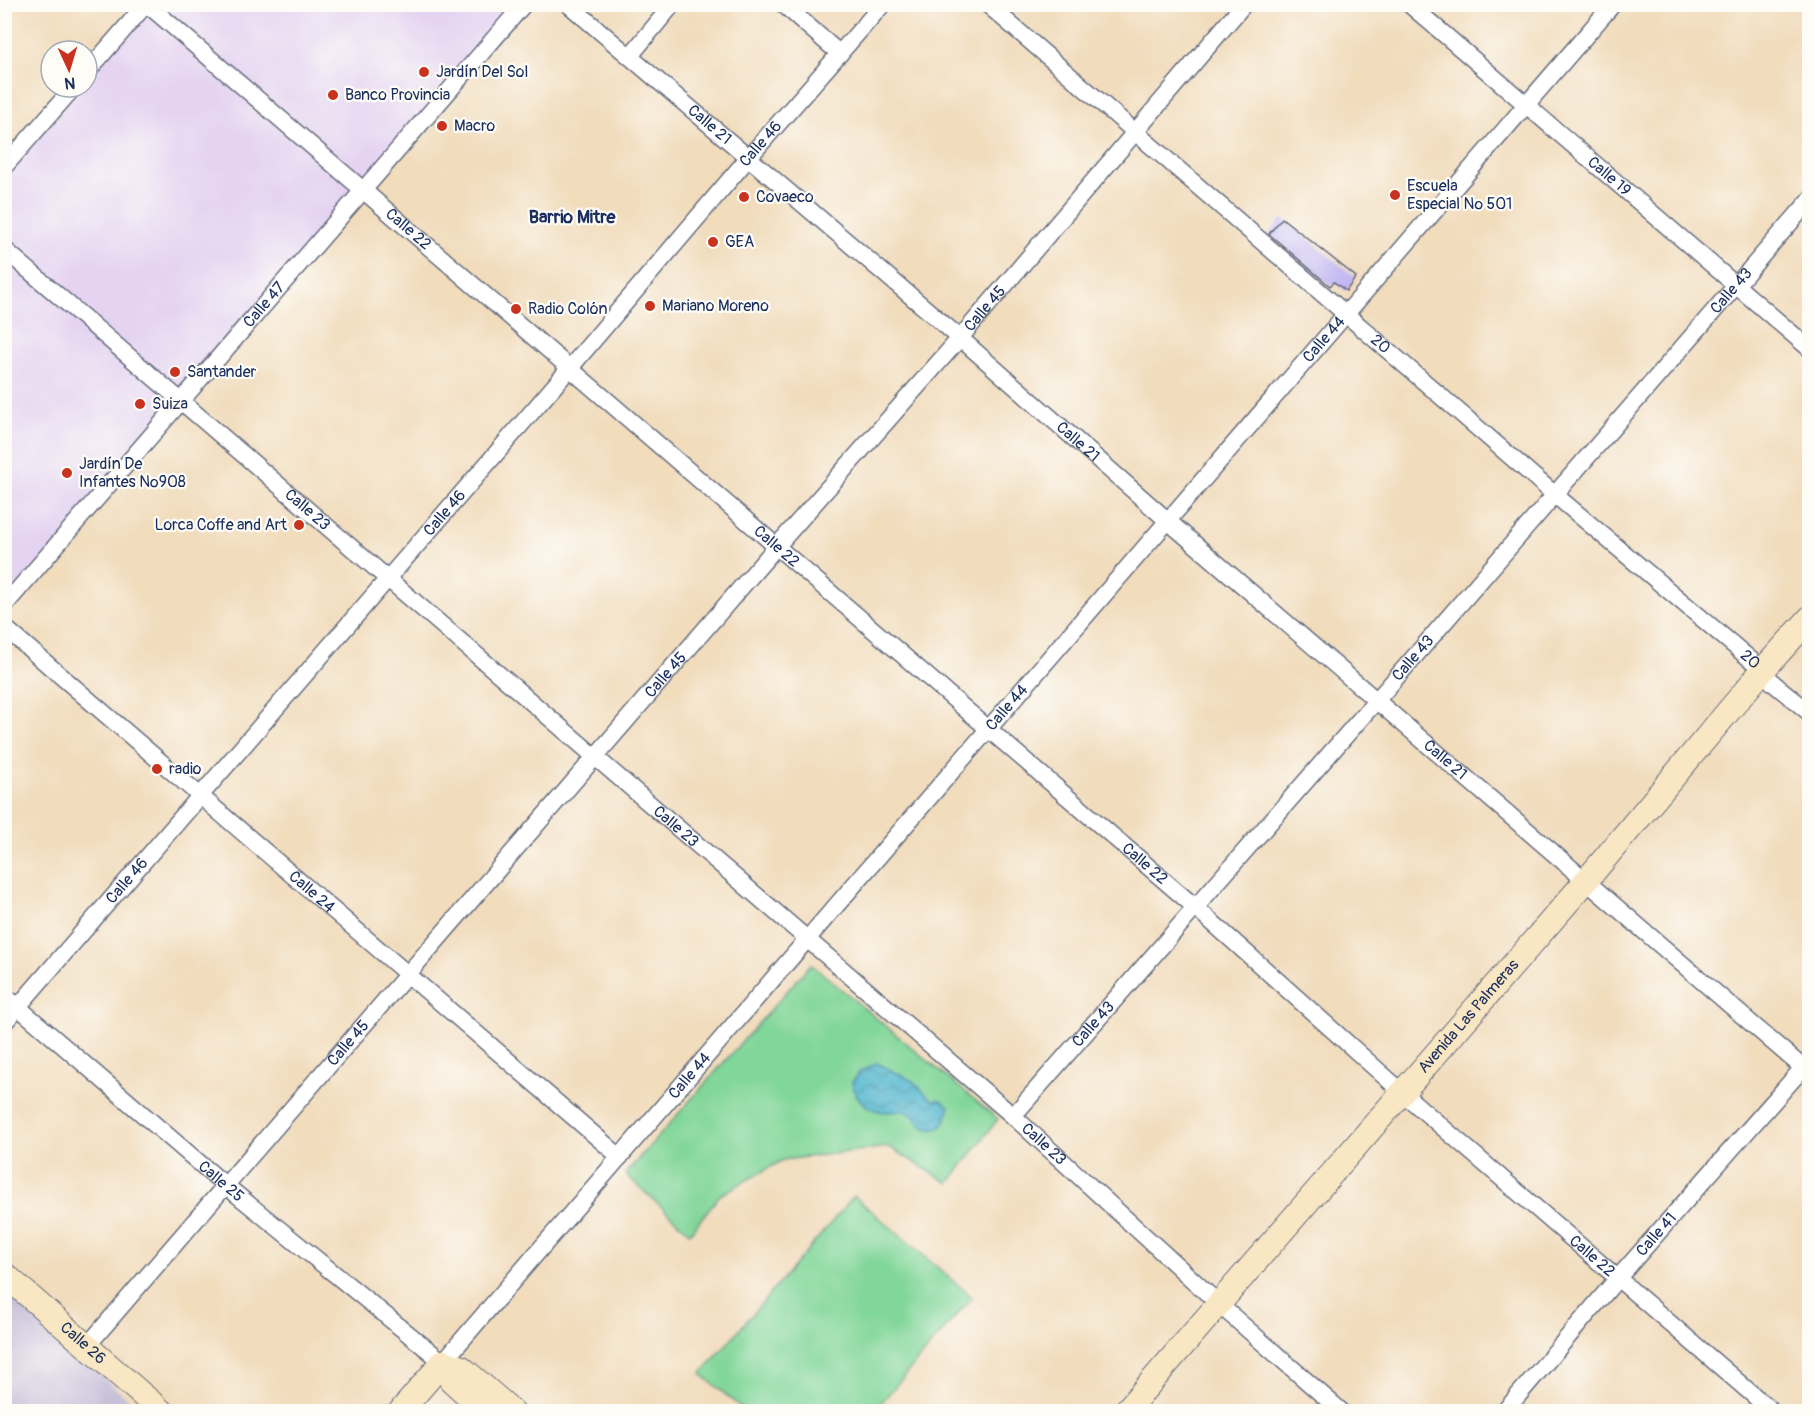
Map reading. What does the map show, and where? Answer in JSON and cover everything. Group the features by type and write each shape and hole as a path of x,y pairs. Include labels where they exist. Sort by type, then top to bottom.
{"main road":[{"name":"Avenida Las Palmeras","path":"1125,1412 1224,1309 1406,1096 1591,886 1768,677 1809,618"},
{"name":"Avenida Las Palmeras","path":"1768,677 1809,642"},
{"name":"Calle 26","path":"4,1274 162,1412"},
{"name":"Avenida Las Palmeras","path":"1146,1412 1224,1309"},
{"name":"Calle 44","path":"400,1412 443,1362"},
{"name":"Calle 25","path":"443,1362 451,1380 486,1412"},
{"name":"Calle 25","path":"443,1362 462,1368 513,1412"}],"street":[{"path":"99,58 147,4"},
{"name":"Calle 22","path":"147,4 1195,908 1406,1096 1773,1412"},
{"name":"Calle 47","path":"4,606 524,4"},
{"name":"Calle 21","path":"568,4 960,338 1168,522 1591,886 1807,1067"},
{"path":"630,56 673,4"},
{"path":"783,4 840,54"},
{"name":"Calle 46","path":"4,1023 884,4"},
{"name":"20","path":"987,4 1809,713"},
{"name":"Calle 45","path":"87,1346 776,547 960,338 1244,4"},
{"name":"Calle 19","path":"1409,4 1809,349"},
{"name":"Calle 44","path":"443,1362 1613,4"},
{"path":"4,167 64,99"},
{"name":"Calle 43","path":"1013,1116 1809,200"},
{"name":"Calle 23","path":"4,249 1013,1116 1224,1309 1342,1412"},
{"name":"Calle 24","path":"4,627 620,1157"},
{"name":"Calle 25","path":"4,995 225,1185 443,1362"},
{"name":"Calle 41","path":"1504,1412 1618,1278 1807,1067"}],"shaded area":[{"path":"146,5 519,5 5,605 5,168 65,99 99,99 99,59"},
{"path":"5,1291 142,1411 5,1411"}],"green space":[{"path":"811,964 998,1119 949,1183 889,1147 783,1160 720,1195 690,1233 625,1174"},
{"path":"854,1196 972,1297 874,1411 745,1411 701,1374"}],"water":[{"path":"877,1063 913,1081 932,1100 941,1100 949,1106 942,1124 935,1129 930,1129 924,1127 909,1113 875,1110 864,1104 852,1083 860,1071"}],"building":[{"path":"1282,218 1356,277 1346,291 1334,282 1330,286 1269,234"}],"place":[{"name":"Jardín Del Sol","path":"424,72"},
{"name":"Banco Provincia","path":"333,95"},
{"name":"Macro","path":"442,126"},
{"name":"Escuela Especial Nº 501","path":"1395,195"},
{"name":"Covaeco","path":"744,197"},
{"name":"GEA","path":"713,242"},
{"name":"Mariano Moreno","path":"650,306"},
{"name":"Radio Colón","path":"516,309"},
{"name":"Santander","path":"175,372"},
{"name":"Suiza","path":"140,404"},
{"name":"Jardín De Infantes Nº908","path":"67,473"},
{"name":"Lorca Coffe and Art","path":"299,525"},
{"name":"radio","path":"157,769"}],"district":[{"name":"Barrio Mitre","path":"572,217"}]}
